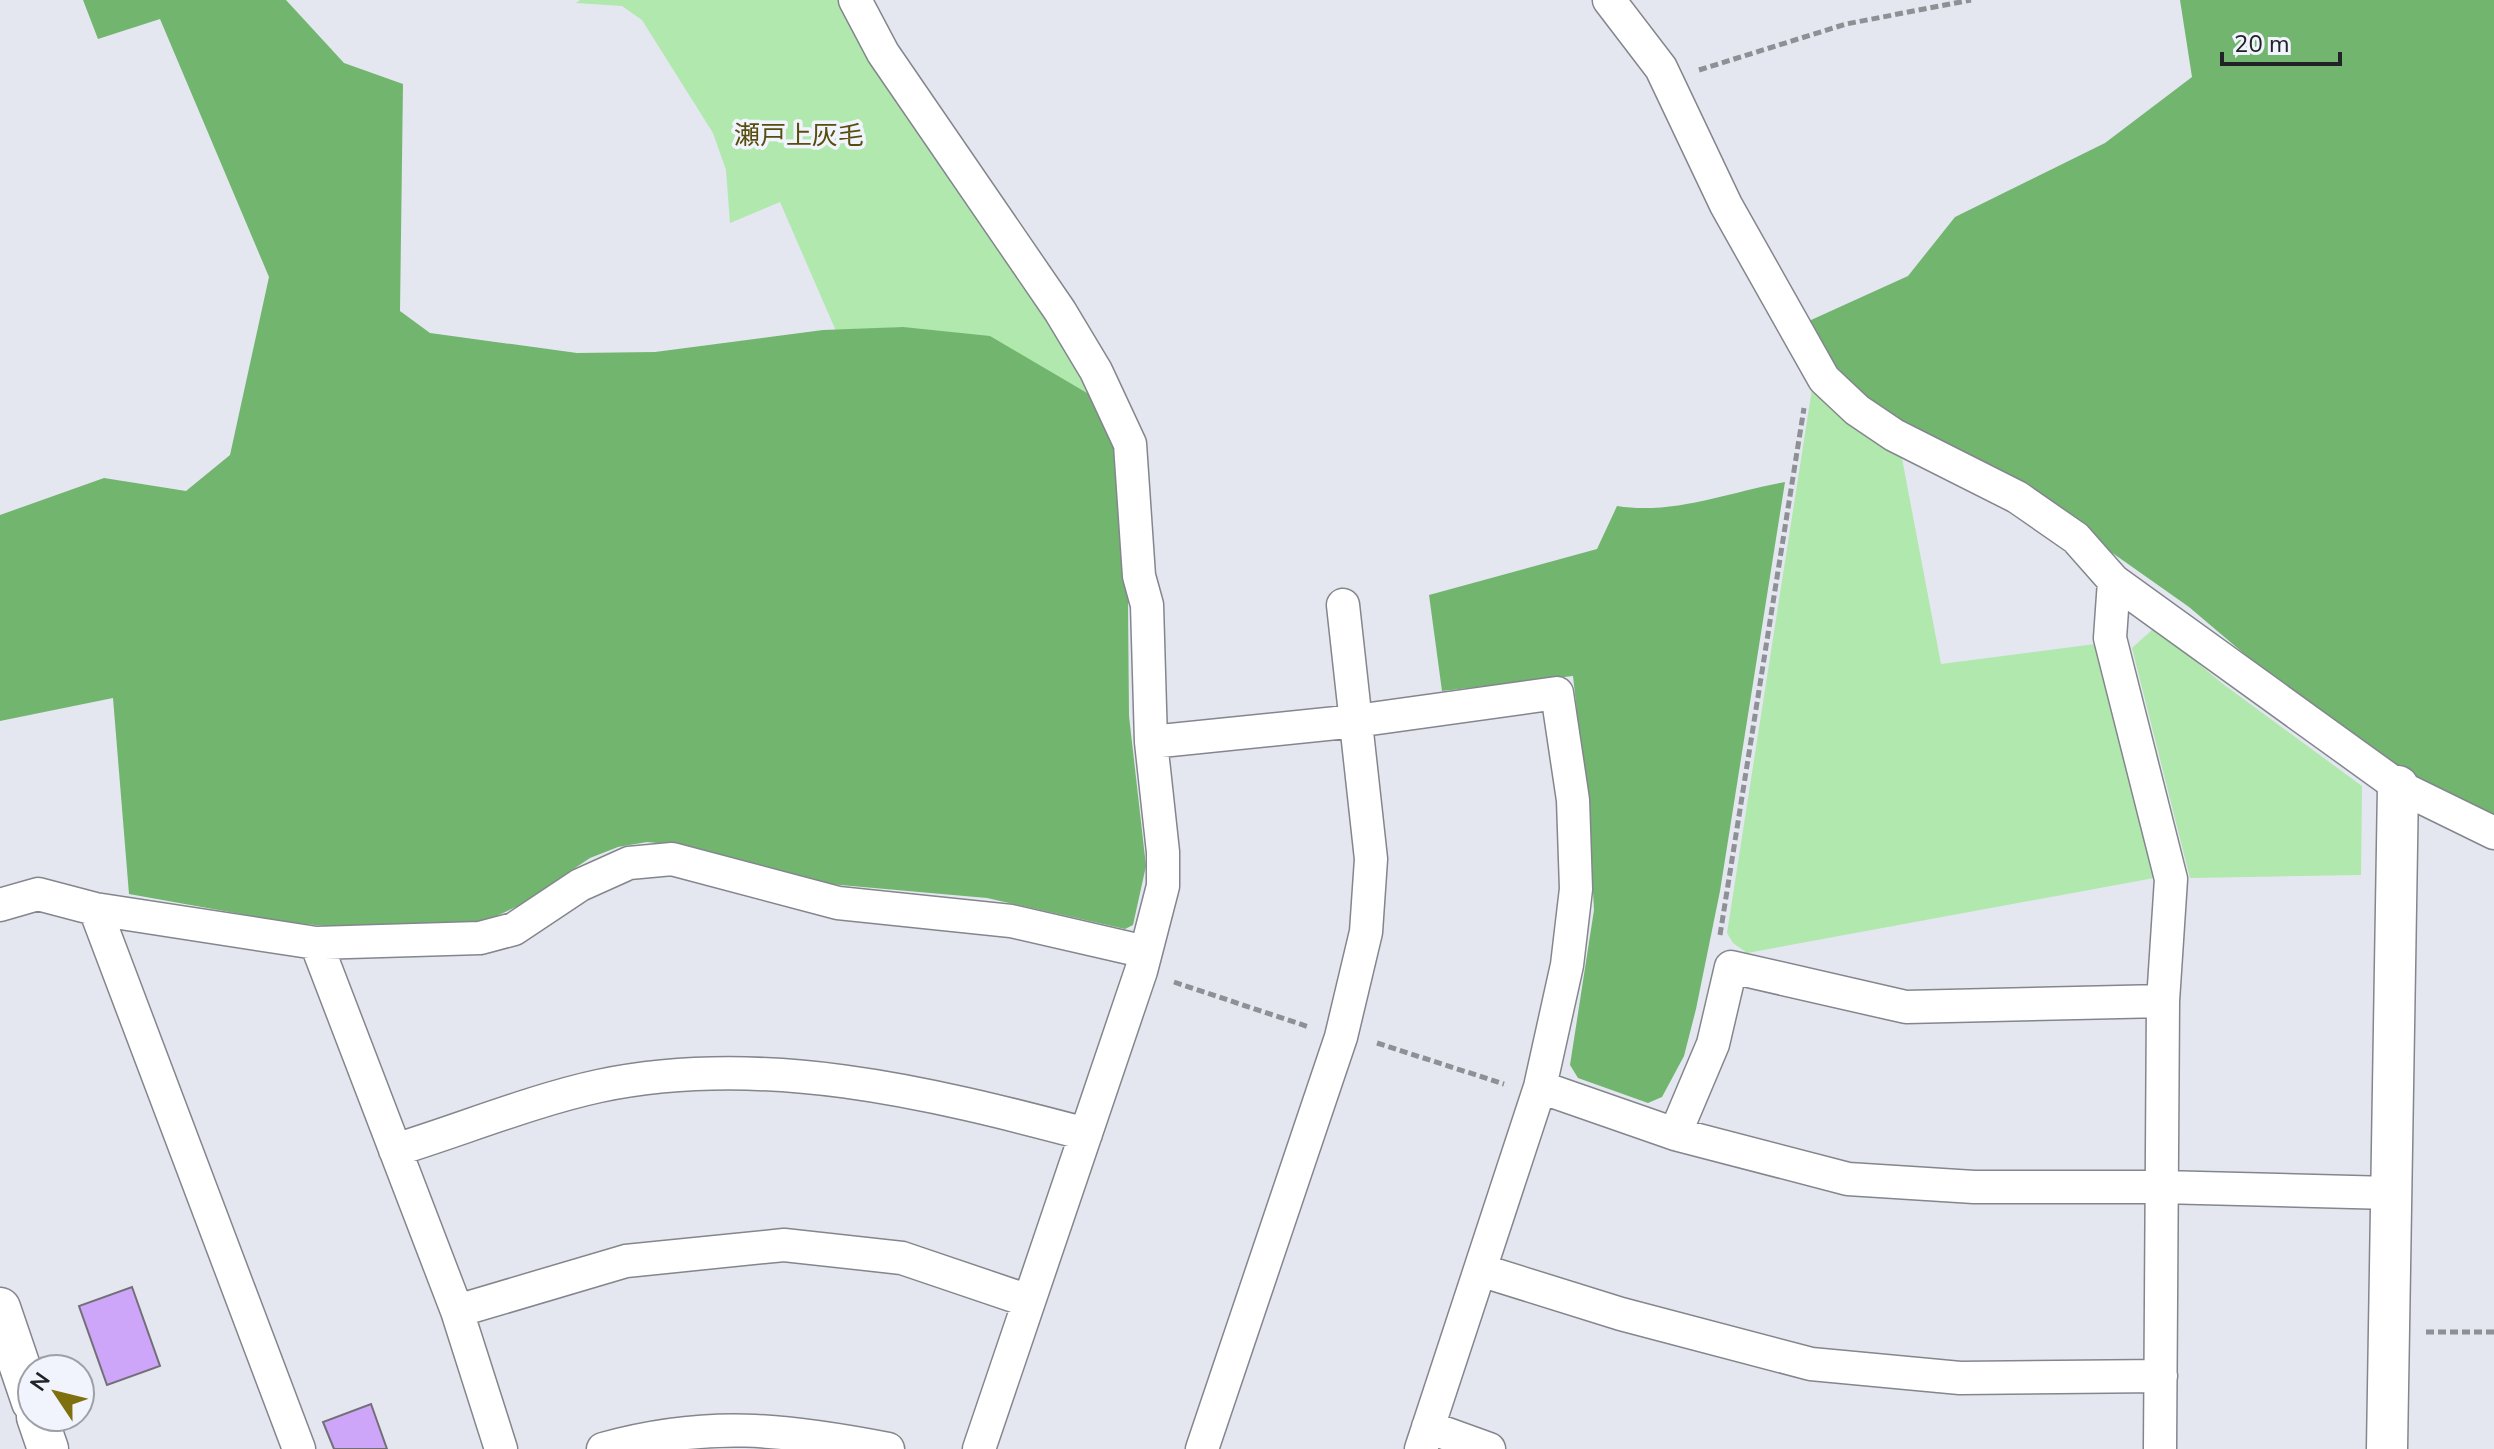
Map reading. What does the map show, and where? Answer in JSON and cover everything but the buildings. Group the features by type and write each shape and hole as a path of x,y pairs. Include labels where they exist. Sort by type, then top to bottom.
{"street":[{"path":"855,0 915,101 1060,311 1096,371 1130,444 1139,576 1147,605 1151,742 1163,852 1163,886 1144,962 979,1449"},
{"path":"1609,0 1667,80 1726,205 1824,379 1857,410 1894,435 2017,497 2076,538 2114,581 2398,786 2494,833"},
{"path":"2114,581 2110,638 2171,879 2163,1001 2160,1449"},
{"path":"1202,1449 1341,1034 1366,932 1371,859 1343,605"},
{"path":"1151,742 1356,721 1557,693 1573,800 1576,889 1567,965 1539,1091 1424,1438 1489,1449"},
{"path":"2387,1449 2398,786"},
{"path":"0,905 38,894 95,909 316,943 480,938 514,929 580,885 629,863 672,859 838,903 1011,921 1144,962"},
{"path":"95,909 299,1449"},
{"path":"316,943 457,1311 501,1449"},
{"path":"1675,1134 1713,1044 1731,967 1906,1007 2163,1001"},
{"path":"395,1150 599,1086 689,1075 848,1079 946,1097 1086,1134"},
{"path":"1539,1091 1675,1134 1848,1179 1974,1187 2161,1187 2390,1193"},
{"path":"457,1311 626,1261 784,1245 902,1258 1029,1301"},
{"path":"1480,1270 1621,1314 1811,1364 1960,1378 2161,1376"},
{"path":"0,1308 16,1355"},
{"path":"603,1449 655,1435 757,1428 888,1449"}],"path":[{"path":"1667,80 1846,24 1971,0"},
{"path":"1731,967 1720,935 1803,410 1807,381 1804,346"},
{"path":"1144,962 1341,1034 1539,1091"},
{"path":"2417,1332 2494,1332"}],"green space":[{"path":"83,0 286,0 344,63 403,84 400,311 430,333 577,353 655,352 823,330 903,327 990,336 1104,403 1110,415 1133,560 1128,604 1129,716 1146,866 1133,925 1125,929 987,898 829,884 677,845 647,842 618,847 590,858 518,906 479,924 335,927 286,922 129,894 113,698 0,721 0,515 104,478 186,491 230,455 269,277 160,19 98,39"},
{"path":"580,0 845,0 1104,403 903,327 836,331 780,202 730,223 726,170 713,133 642,20 622,6 576,3"},
{"path":"2180,0 2494,0 2494,823 2433,789 2358,739 2268,674 2189,607 2077,528 1844,385 1800,325 1908,276 1955,217 2105,143 2192,77"},
{"path":"1812,389 1900,448 1941,664 2095,644 2154,878 1747,953 1733,943 1727,933"},
{"path":"1785,482 1720,891 1696,1009 1684,1056 1662,1097 1648,1103 1578,1078 1570,1065 1594,910 1589,820 1573,676 1442,691 1429,595 1597,549 1617,506 1680,505"},
{"path":"2152,630 2158,630 2223,684 2362,786 2361,875 2190,878 2132,648"}],"district":[{"name":"瀬戸上灰毛","path":"799,135"}]}
